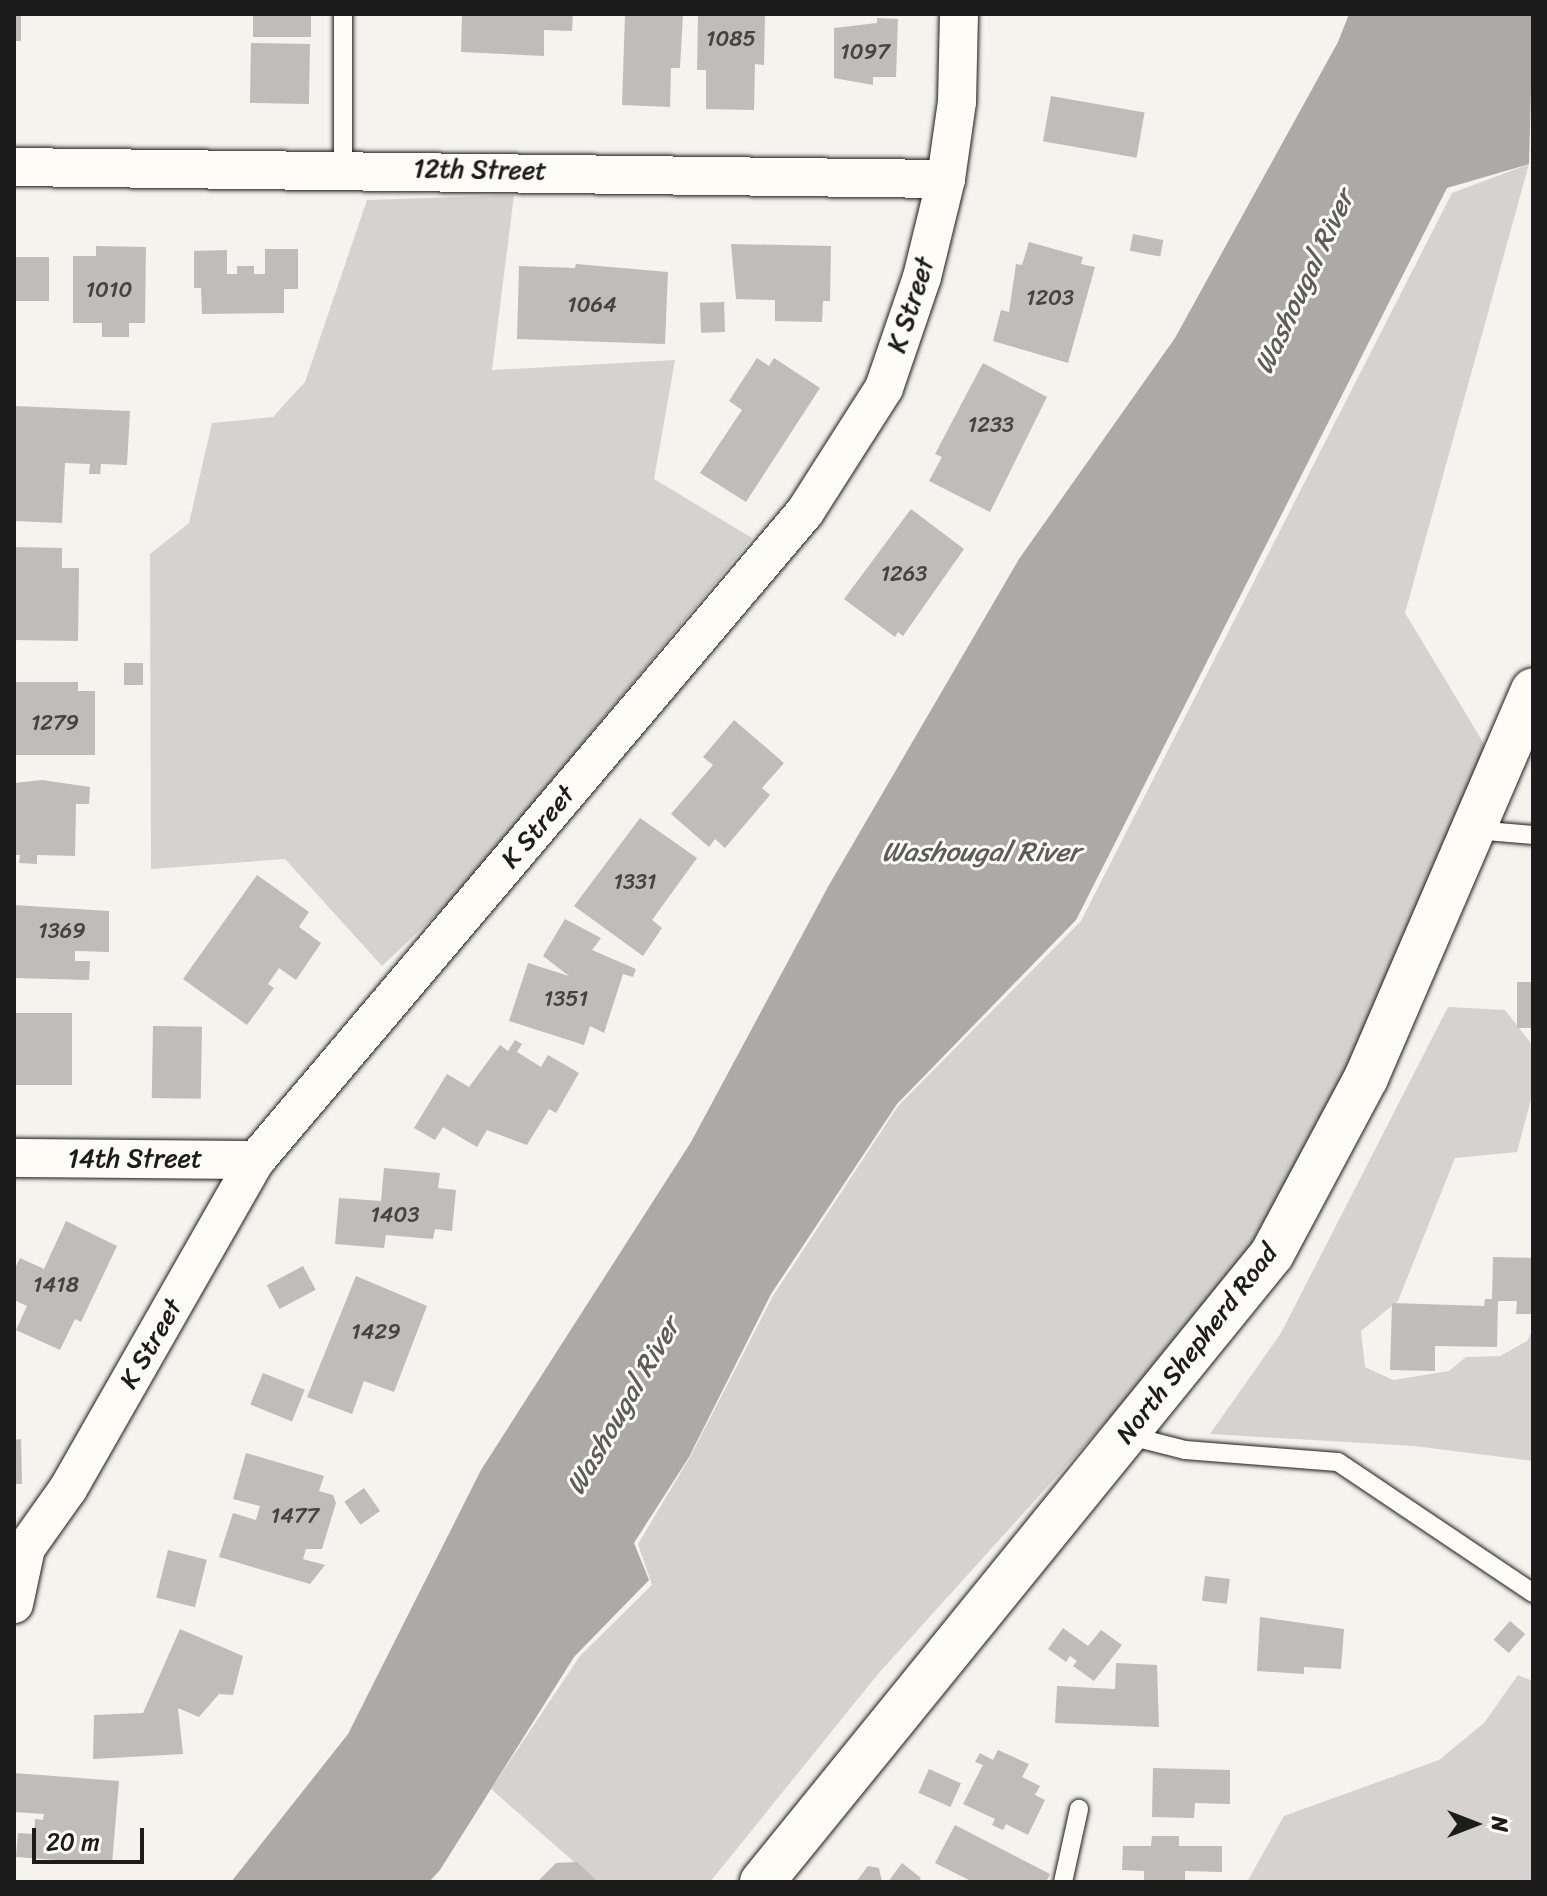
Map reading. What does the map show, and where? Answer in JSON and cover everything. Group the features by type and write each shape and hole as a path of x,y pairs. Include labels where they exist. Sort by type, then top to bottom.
{"street":[{"name":"K Street","path":"14,1604 20,1550 68,1489 256,1160 805,512 884,388 922,277 946,179 957,102 959,14"},
{"name":"12th Street","path":"14,167 343,167 946,179"},
{"name":"North Shepherd Road","path":"762,1882 1272,1254 1366,1078 1533,690"},
{"name":"14th Street","path":"14,1158 256,1160"}],"lane":[{"path":"343,14 343,167"},
{"path":"1475,830 1533,835"},
{"path":"1126,1435 1185,1450 1338,1462 1533,1593"},
{"path":"1063,1882 1079,1809"}],"shaded area":[{"path":"1529,164 1405,613 1495,762 1264,1247 878,1674 710,1882 597,1882 491,1789 580,1656 652,1585 638,1544 690,1457 773,1296 898,1106 1081,921 1452,193"},
{"path":"514,195 492,370 675,360 654,479 752,538 460,892 382,966 285,859 151,869 150,554 189,523 212,423 273,417 305,382 367,200"},
{"path":"1448,1007 1505,1010 1533,1046 1533,1092 1517,1152 1455,1158 1398,1301 1361,1331 1365,1367 1393,1380 1449,1371 1466,1357 1500,1356 1527,1341 1533,1329 1533,1461 1414,1446 1210,1434 1281,1333"},
{"path":"1518,1675 1533,1681 1533,1882 1247,1882 1284,1816 1439,1760 1484,1723"}],"water":[{"name":"Washougal River","path":"1349,14 1533,14 1529,164 1447,188 1076,920 897,1104 771,1294 689,1457 634,1543 649,1580 574,1657 440,1870 429,1882 231,1882 348,1734 481,1470 691,1142 829,885 1019,559 1175,338 1338,42"}],"building":[{"path":"14,14 21,14 21,41 14,41"},
{"path":"253,14 311,14 311,37 253,37"},
{"path":"462,14 573,14 572,31 544,30 544,56 461,52"},
{"path":"625,14 683,14 680,68 671,68 670,107 622,105"},
{"path":"698,14 765,14 764,65 755,64 754,110 706,109 706,70 697,70"},
{"path":"877,18 898,19 896,77 873,77 873,85 834,78 834,28 877,23"},
{"path":"251,43 310,44 309,104 250,103"},
{"path":"1051,96 1145,112 1137,158 1043,141"},
{"path":"1133,234 1163,240 1160,257 1130,251"},
{"path":"1029,242 1083,257 1081,264 1095,267 1068,363 993,341 1001,310 1009,312 1016,264 1022,265"},
{"path":"731,244 831,246 830,301 823,301 822,322 775,321 775,300 736,299"},
{"path":"96,246 146,247 145,323 129,323 129,337 102,337 102,323 73,323 73,256 96,256"},
{"path":"265,249 298,249 298,289 284,289 284,313 202,314 201,288 194,288 194,251 227,250 227,274 237,274 237,266 254,266 254,274 265,274"},
{"path":"14,257 49,257 49,301 14,301"},
{"path":"576,264 668,272 665,344 517,339 519,266 575,268"},
{"path":"724,302 725,332 701,333 700,303"},
{"path":"757,358 769,366 774,358 820,388 746,502 700,473 742,410 729,401"},
{"path":"983,363 1047,397 990,512 929,481 942,457 935,454"},
{"path":"14,406 130,411 127,465 101,464 100,474 89,474 90,464 65,463 62,523 14,521"},
{"path":"911,509 964,549 903,636 898,632 895,637 844,599"},
{"path":"14,547 62,548 62,568 79,568 78,641 14,640"},
{"path":"124,663 143,663 143,685 124,685"},
{"path":"14,682 78,682 78,691 95,691 95,755 14,755"},
{"path":"734,720 784,763 762,788 770,795 725,848 715,839 709,847 671,814 713,765 703,757"},
{"path":"42,780 90,787 89,804 76,804 75,856 37,855 37,864 19,863 20,855 14,855 14,783"},
{"path":"640,818 697,858 652,920 662,928 643,956 574,906"},
{"path":"257,875 309,912 299,927 321,943 296,980 279,968 268,984 274,988 247,1025 183,979"},
{"path":"14,905 109,911 109,952 75,951 75,961 90,961 89,980 14,978"},
{"path":"565,919 601,938 592,950 636,969 633,977 623,974 604,1033 590,1026 584,1045 509,1021 528,963 569,976 543,956"},
{"path":"1517,982 1533,982 1533,1028 1517,1028"},
{"path":"14,1013 72,1013 72,1085 14,1085"},
{"path":"153,1026 202,1027 201,1099 152,1098"},
{"path":"515,1040 522,1044 517,1052 541,1067 548,1055 579,1073 556,1113 549,1109 527,1145 487,1130 477,1147 443,1127 435,1140 414,1128 447,1074 469,1087 500,1045 508,1051"},
{"path":"384,1168 440,1173 438,1188 456,1190 452,1231 435,1229 433,1239 386,1235 384,1248 335,1244 339,1198 381,1201"},
{"path":"66,1221 117,1246 81,1322 75,1319 60,1350 16,1330 27,1306 14,1300 14,1270 20,1258 44,1269"},
{"path":"1493,1257 1533,1258 1533,1314 1516,1314 1517,1301 1498,1301 1497,1347 1435,1346 1435,1371 1390,1370 1392,1303 1484,1306 1485,1299 1492,1299"},
{"path":"303,1266 316,1290 279,1309 267,1285"},
{"path":"356,1276 427,1306 394,1392 364,1381 352,1414 307,1397"},
{"path":"263,1373 305,1390 292,1421 250,1405"},
{"path":"21,1439 22,1484 14,1484 14,1440"},
{"path":"246,1453 324,1476 319,1491 333,1495 336,1503 322,1549 306,1549 303,1559 325,1565 310,1584 219,1557 233,1513 256,1520 260,1506 233,1499"},
{"path":"364,1488 380,1511 360,1525 344,1502"},
{"path":"168,1550 207,1560 195,1607 156,1598"},
{"path":"1205,1576 1230,1579 1227,1604 1202,1601"},
{"path":"1260,1617 1344,1629 1341,1669 1304,1667 1304,1674 1257,1671"},
{"path":"1510,1621 1525,1634 1509,1653 1494,1640"},
{"path":"1063,1628 1088,1646 1101,1630 1122,1645 1094,1681 1073,1666 1077,1661 1070,1656 1066,1662 1048,1649"},
{"path":"180,1629 243,1656 233,1695 219,1694 199,1717 178,1708 183,1754 93,1759 94,1715 143,1713"},
{"path":"1116,1663 1157,1665 1159,1727 1055,1723 1057,1686 1115,1689"},
{"path":"998,1750 1029,1764 1022,1777 1040,1786 1035,1795 1045,1800 1028,1835 1006,1824 1003,1830 992,1825 995,1819 963,1804 983,1765 975,1762 980,1753 993,1760"},
{"path":"1153,1768 1230,1770 1230,1804 1195,1803 1194,1818 1152,1817"},
{"path":"929,1769 961,1783 950,1807 918,1793"},
{"path":"14,1773 119,1781 112,1864 16,1857 18,1833 34,1834 35,1819 43,1820 44,1814 14,1812"},
{"path":"955,1825 1050,1874 1046,1882 973,1882 935,1863"},
{"path":"1152,1836 1179,1836 1179,1846 1222,1846 1222,1872 1185,1871 1185,1882 1144,1882 1144,1871 1122,1870 1123,1846 1151,1846"},
{"path":"577,1862 598,1882 537,1882 556,1863"},
{"path":"902,1863 921,1878 918,1882 888,1882"},
{"path":"868,1866 879,1868 882,1882 856,1882"}]}
